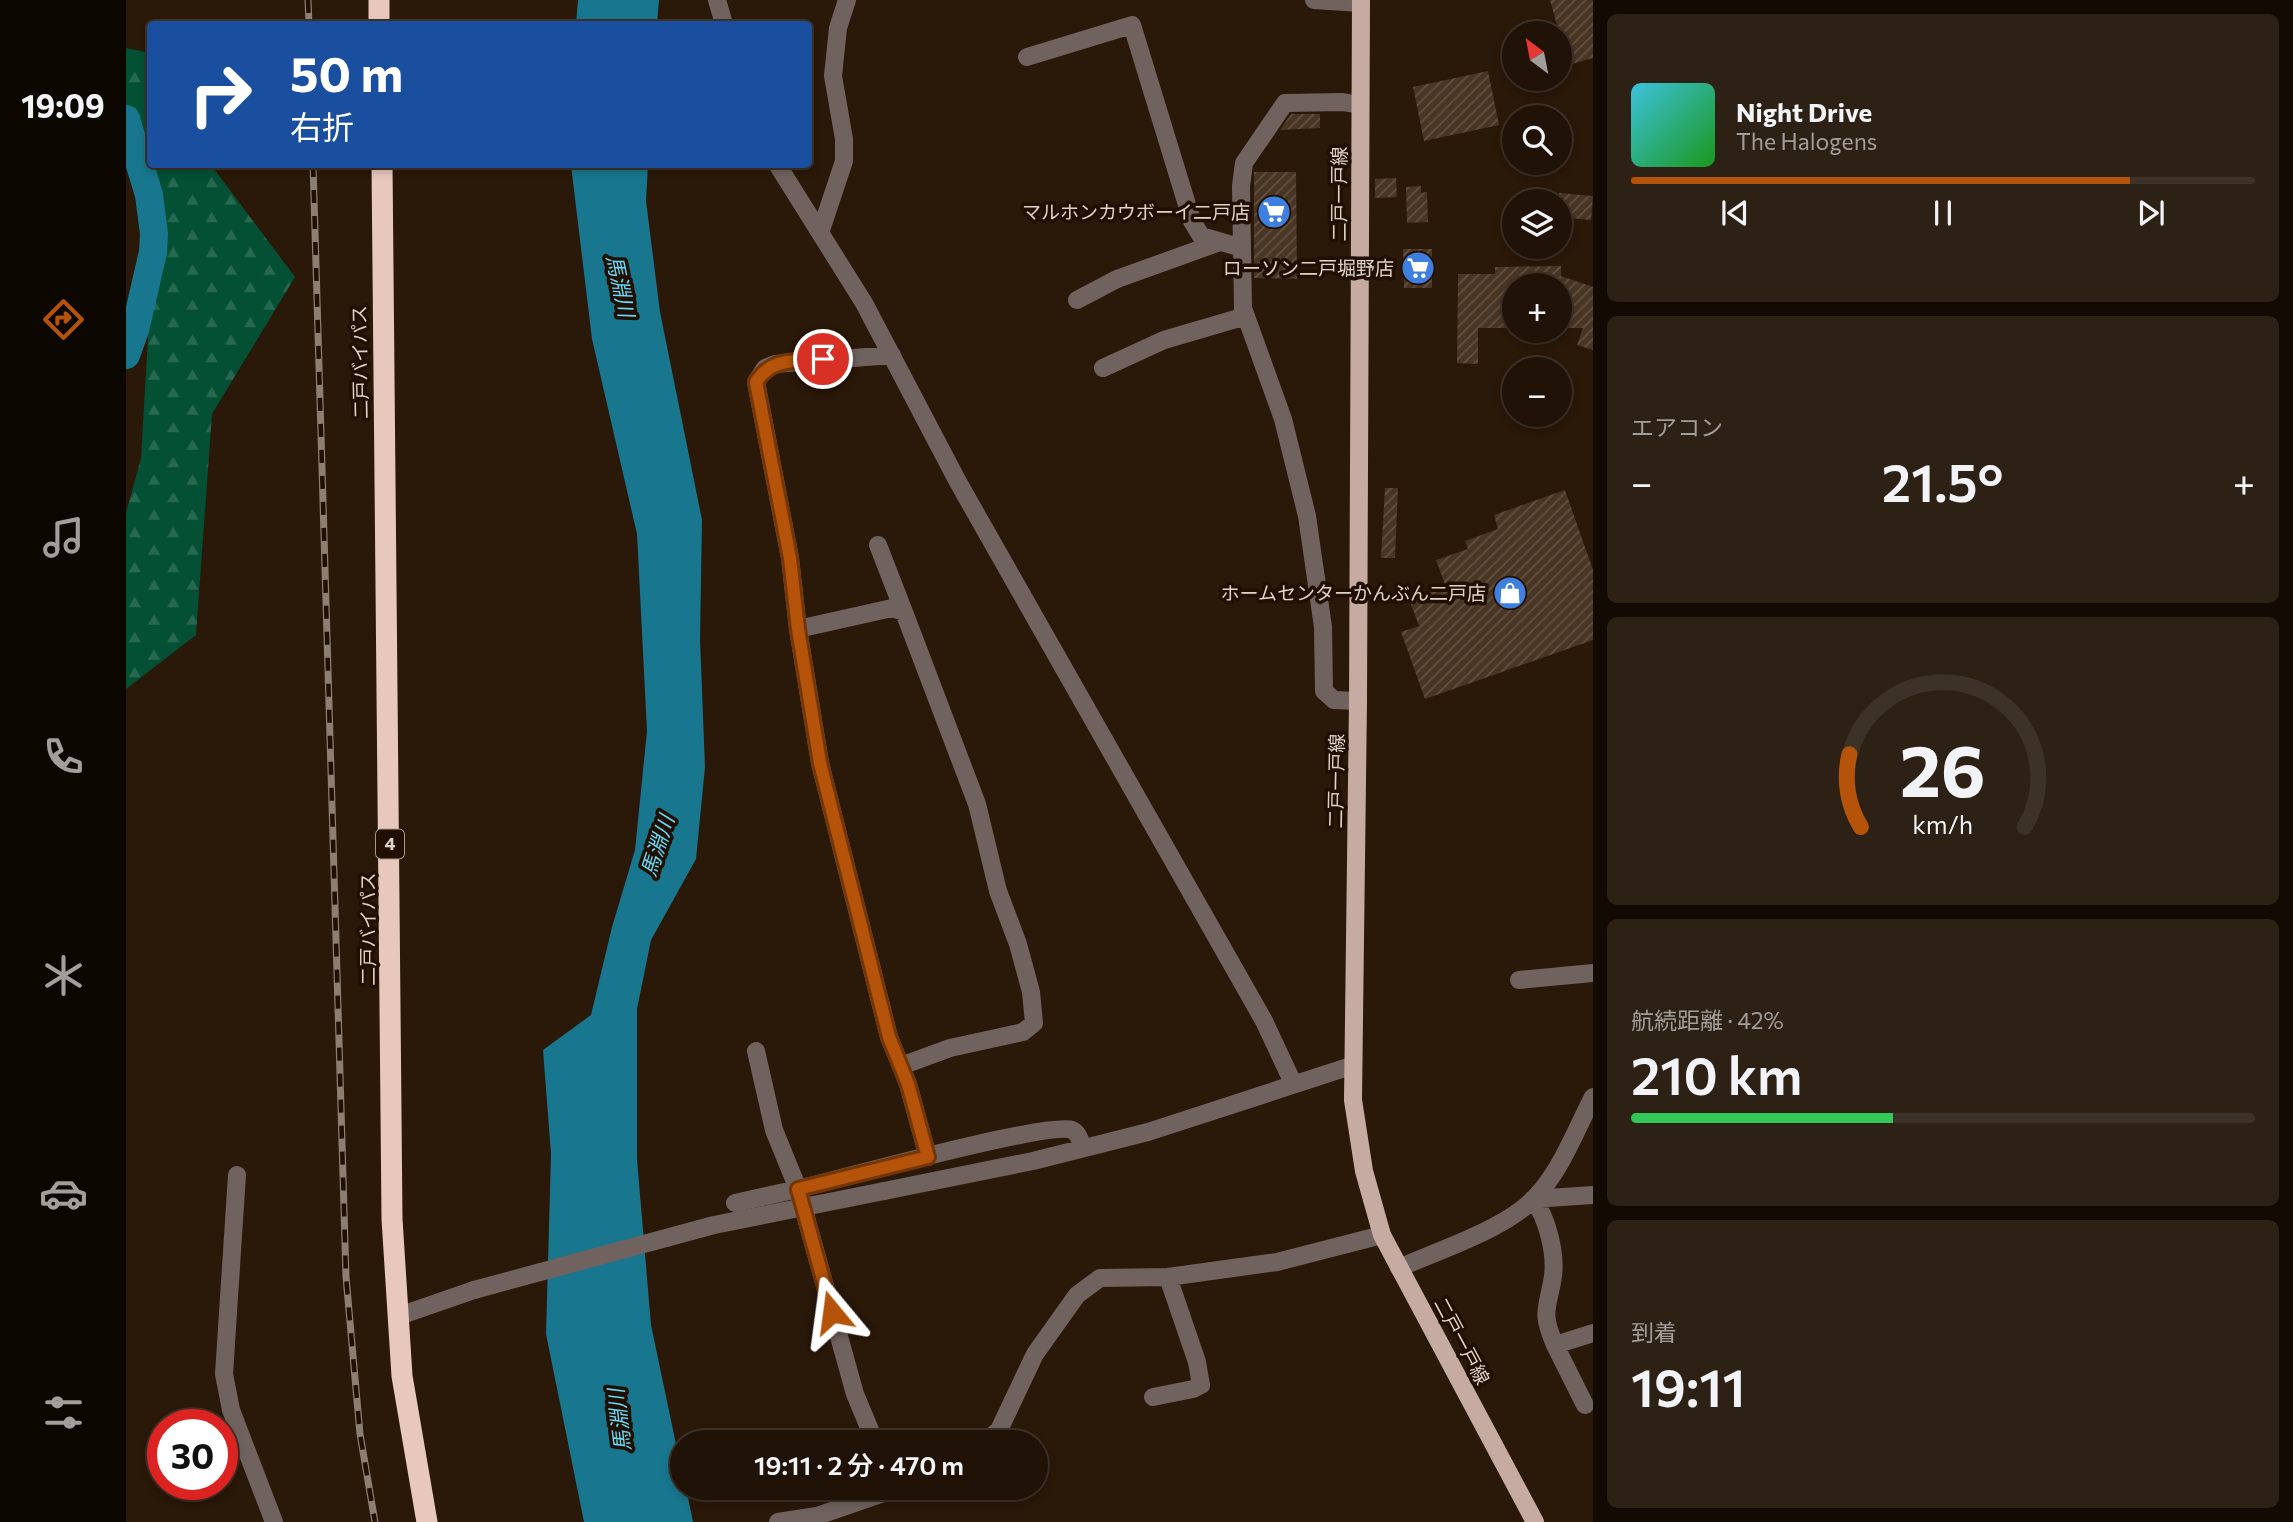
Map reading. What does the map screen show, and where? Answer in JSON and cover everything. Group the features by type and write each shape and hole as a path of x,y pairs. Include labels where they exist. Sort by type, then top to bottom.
{"highway":[{"path":"379,0 379,21"},
{"name":"二戸バイパス","path":"382,168 392,1219 402,1376 427,1522"}],"main road":[{"name":"二戸一戸線","path":"1361,1 1359,701 1351,1066 1353,1100 1364,1171 1382,1235 1535,1522"}],"street":[{"path":"717,0 723,21"},
{"path":"820,233 844,161 844,139 833,76 838,28 847,0"},
{"path":"1314,0 1361,1"},
{"path":"1027,57 1132,25 1192,220 1202,236 1217,243 1242,248"},
{"path":"1359,701 1334,700 1324,691 1323,627 1307,516 1283,419 1243,308 1241,186 1244,163 1285,103 1343,102 1360,105"},
{"path":"779,168 892,355 958,482 1264,1021 1293,1083"},
{"path":"1077,300 1117,279 1217,243"},
{"path":"1103,368 1164,340 1246,316"},
{"path":"892,355 775,364 765,368 756,382 790,558 798,629 820,763 889,1037 901,1066 928,1157"},
{"path":"878,545 977,804 998,891 1018,944 1031,992 1034,1023 1023,1032 950,1048 901,1066"},
{"path":"798,629 892,608 905,612"},
{"path":"1519,980 1593,973"},
{"path":"756,1051 774,1130 798,1189 855,1394 870,1430"},
{"path":"400,1316 474,1290 714,1225 1033,1161 1148,1132 1351,1066"},
{"path":"1399,1268 1520,1212 1553,1174 1593,1097"},
{"path":"736,1203 928,1157 1059,1130 1071,1129 1078,1135 1083,1148"},
{"path":"237,1175 224,1374 231,1410 274,1522"},
{"path":"1533,1199 1593,1195"},
{"path":"1533,1199 1543,1211 1553,1262 1553,1277 1545,1303 1546,1324 1585,1405"},
{"path":"999,1430 1035,1354 1087,1285 1100,1278 1168,1277 1277,1262 1382,1235"},
{"path":"1153,1397 1201,1385 1197,1362 1168,1277"},
{"path":"1555,1345 1593,1333"},
{"path":"778,1522 817,1519 865,1500"}],"green space":[{"path":"126,48 147,52 147,168 213,168 295,277 212,414 196,635 126,689 126,513 141,458 153,253 126,164"}],"water":[{"path":"578,0 659,0 657,21 576,21"},
{"name":"馬淵川","path":"571,168 648,168 646,201 660,312 702,520 700,639 705,767 696,859 651,940 637,1009 637,1159 651,1325 673,1430 670,1430 670,1500 688,1500 693,1522 584,1522 546,1334 551,1154 543,1050 591,1015 612,927 635,850 647,731 637,534 592,339"}],"building":[{"path":"1550,0 1593,0 1593,58 1572,64 1572,21 1556,21"},
{"path":"1488,71 1499,125 1424,141 1413,87"},
{"path":"1291,114 1320,114 1320,128 1280,130"},
{"name":"マルホンカウボーイ二戸店","path":"1254,172 1296,172 1297,279 1254,278"},
{"path":"1396,178 1397,197 1375,198 1375,179"},
{"path":"1421,186 1421,193 1427,192 1428,222 1407,223 1406,187"},
{"path":"1572,194 1593,196 1591,220 1572,218"},
{"name":"ローソン二戸堀野店","path":"1403,249 1432,249 1432,288 1404,288"},
{"path":"1561,266 1561,273 1502,273 1502,328 1478,328 1478,364 1457,363 1458,274 1495,274 1495,267"},
{"path":"1572,280 1593,287 1593,350 1577,345 1583,328 1572,328"},
{"path":"1385,488 1398,488 1395,558 1381,558"},
{"name":"ホームセンターかんぶん二戸店","path":"1565,490 1593,570 1593,640 1425,699 1401,632 1419,626 1409,599 1446,587 1436,560 1468,549 1465,541 1498,529 1494,515"}],"waterway":[{"path":"126,119 149,195 154,234 153,252 135,330 126,355"}],"railway":[{"path":"308,0 309,21"},
{"path":"313,168 346,1277 360,1434 375,1522"}],"place":[{"name":"マルホンカウボーイ二戸店","path":"1274,212"},
{"name":"ローソン二戸堀野店","path":"1418,268"},
{"name":"ホームセンターかんぶん二戸店","path":"1510,593"}],"route":[{"path":"823,359 775,364 765,368 756,382 772,476 790,558 798,629 820,763 859,909 889,1037 908,1084 928,1157 798,1189 832,1312"}]}
